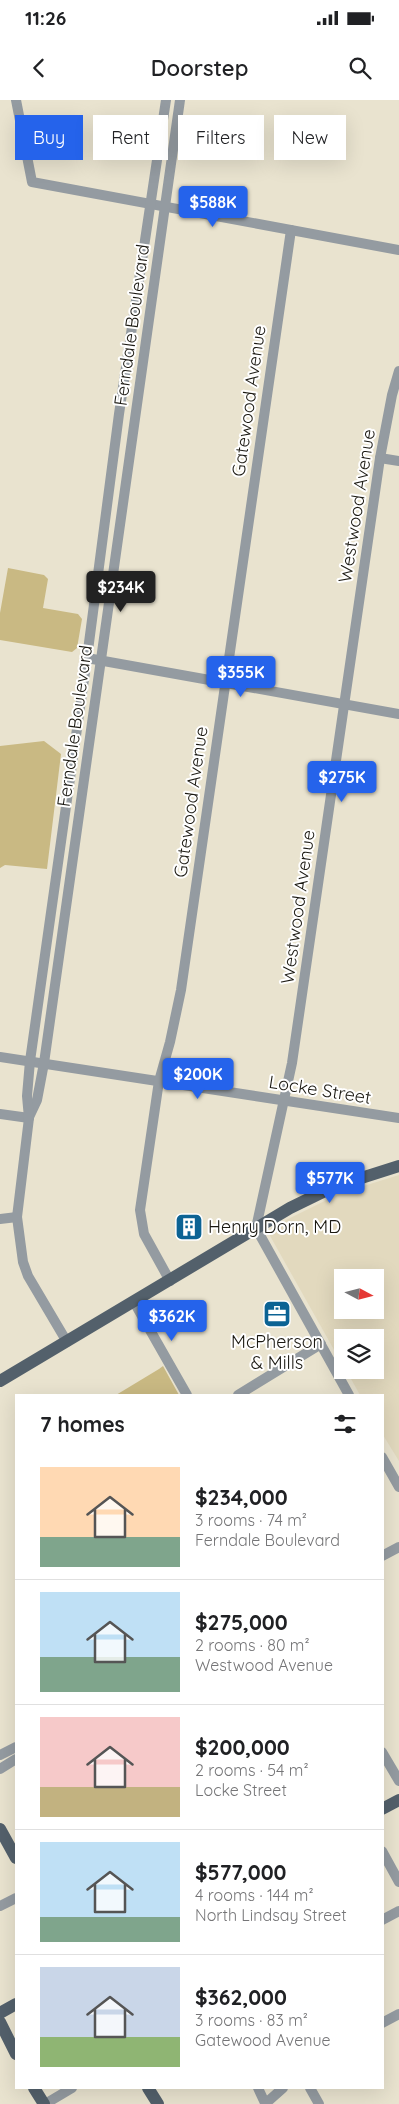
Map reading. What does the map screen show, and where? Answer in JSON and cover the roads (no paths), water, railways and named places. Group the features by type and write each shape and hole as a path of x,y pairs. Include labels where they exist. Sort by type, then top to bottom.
{"main road":[{"path":"0,1381 314,1195 359,1178 399,1166"},
{"path":"384,1808 399,1800"},
{"path":"0,1829 15,1856"},
{"path":"0,2013 15,2005"},
{"path":"0,2022 15,2052"},
{"path":"35,2089 44,2104"},
{"path":"149,2089 158,2104"}],"street":[{"path":"16,100 32,182 399,250"},
{"name":"Ferndale Boulevard","path":"67,1342 28,1276 23,1262 17,1217 29,1118 27,1096 30,1061 120,408 166,100"},
{"name":"Ferndale Boulevard","path":"29,1118 37,1100 44,1063 180,100"},
{"name":"Gatewood Avenue","path":"170,1281 144,1234 140,1216 159,1081 181,990 291,230"},
{"name":"Westwood Avenue","path":"256,1228 284,1101 306,972 380,458 392,395 399,371"},
{"path":"380,458 399,461"},
{"path":"87,658 399,714"},
{"name":"Locke Street","path":"0,1057 399,1118"},
{"path":"0,1114 29,1118"},
{"path":"0,1218 17,1217"},
{"path":"256,1228 348,1394"},
{"path":"134,1302 186,1394"},
{"path":"240,1394 321,1344"},
{"path":"384,1461 399,1487"},
{"path":"384,1555 399,1547"},
{"path":"0,1755 15,1748"},
{"path":"384,1755 399,1781"},
{"path":"0,1768 15,1760"},
{"path":"384,1855 399,1882"},
{"path":"0,1906 15,1898"},
{"path":"384,1919 399,1911"},
{"path":"384,2022 399,2014"},
{"path":"44,2104 70,2089"},
{"path":"258,2089 265,2104 282,2089"},
{"path":"311,2089 319,2104"}],"place":[{"name":"Henry Dorn, MD","path":"189,1227"},
{"name":"McPherson & Mills","path":"277,1314"}]}
